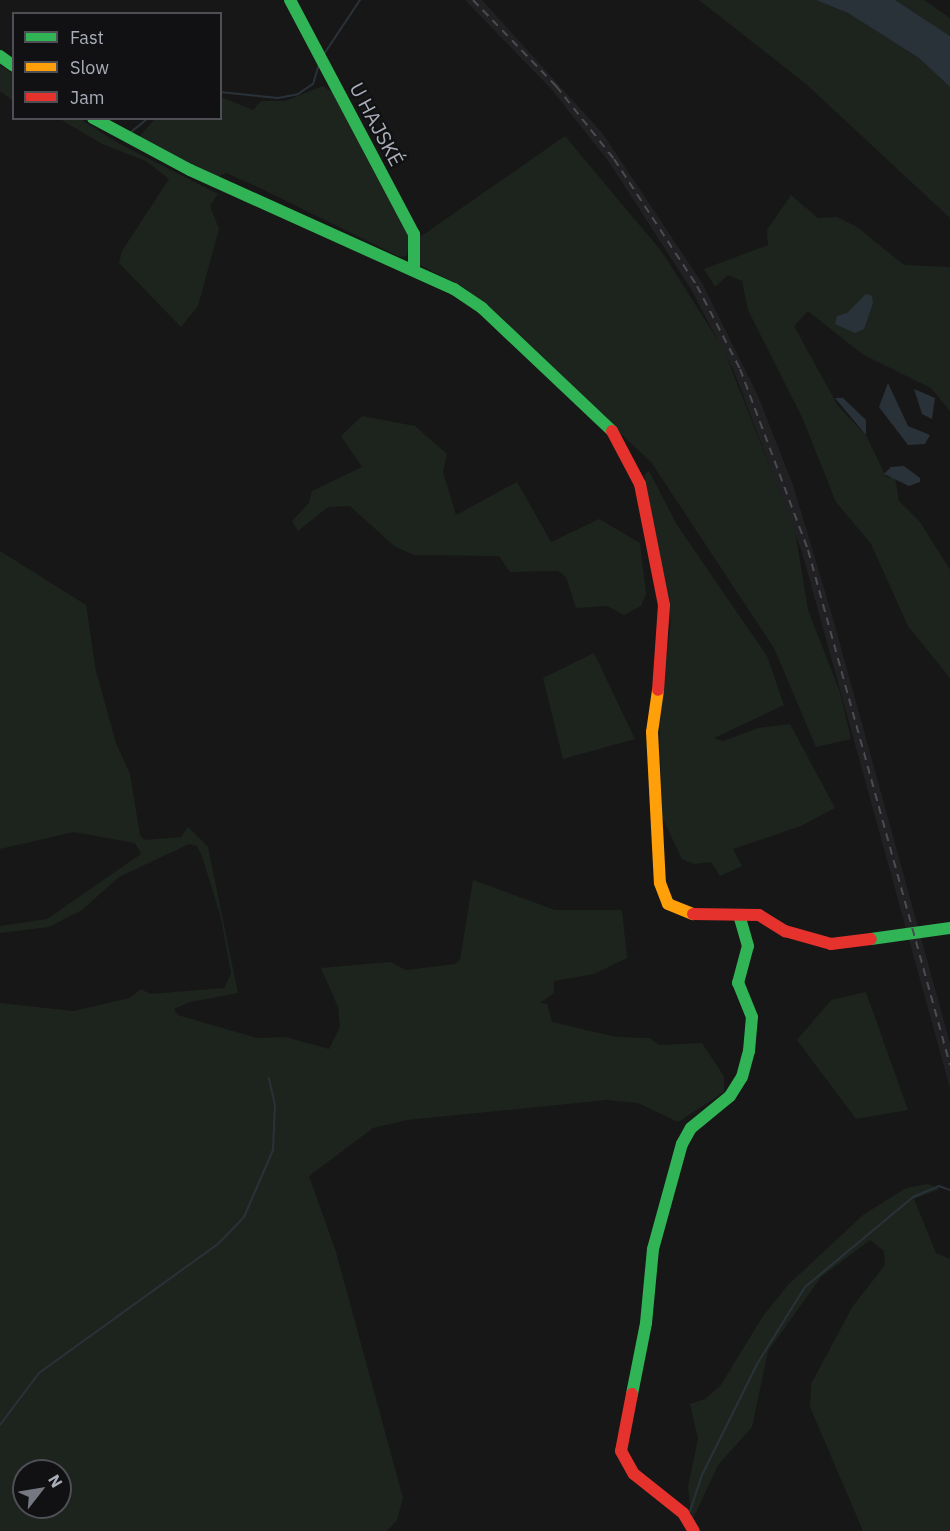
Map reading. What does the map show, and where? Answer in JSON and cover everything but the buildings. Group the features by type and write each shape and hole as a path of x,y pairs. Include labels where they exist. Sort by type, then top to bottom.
{"street":[{"name":"U HAJSKÉ","path":"290,0 414,234 414,269"},
{"path":"97,120 180,165 414,269 482,308 600,417 630,459 646,506 664,605 666,633 652,732 660,883 668,904 680,911 697,916 759,915 785,931 831,944 950,928"},
{"path":"694,1531 682,1513 634,1474 621,1451 646,1323 653,1249 682,1144 691,1128 730,1096 742,1077 749,1052 752,1017 738,983 748,946 739,915"}],"shaded area":[{"path":"465,0 482,0 603,134 702,283 758,396 793,485 832,615 950,1043 950,1088 802,552 734,371 691,289 609,162 552,90"},
{"path":"699,0 816,0 848,13 919,58 950,87 950,218 806,84"},
{"path":"816,0 895,0 950,36 950,87 919,58 848,13"},
{"path":"895,0 924,0 950,18 950,36"},
{"path":"0,65 12,73 12,100 0,91"},
{"path":"323,86 332,92 409,238 407,256 400,257 226,173 216,178 137,139 154,120 222,120 222,97 253,110 261,101 285,101"},
{"path":"62,120 82,120 118,143 218,194 210,206 219,229 198,306 181,327 119,263 122,251 169,179 146,161 102,144"},
{"path":"565,136 662,252 724,350 795,531 808,610 840,692 851,739 816,747 774,648 651,462 465,288 420,265 420,237"},
{"path":"791,195 818,218 837,217 857,227 904,265 950,267 950,411 931,388 862,354 808,311 794,326 838,406 866,435 886,477 895,478 899,501 920,522 950,570 950,678 908,626 871,544 836,502 802,417 748,310 742,281 728,275 715,287 704,269 768,245 767,230"},
{"path":"866,294 872,296 873,303 864,329 855,333 835,324 837,316 847,313"},
{"path":"888,383 908,426 930,435 925,444 908,445 879,407"},
{"path":"914,389 935,398 932,419 922,414"},
{"path":"835,398 843,398 866,420 866,435"},
{"path":"362,416 415,426 447,454 443,472 456,515 517,482 551,542 599,519 640,543 646,594 641,606 624,615 607,606 576,608 566,577 558,571 510,572 499,556 414,555 394,546 350,506 328,507 298,531 292,521 309,503 312,491 362,467 341,436"},
{"path":"904,466 920,478 920,482 909,486 884,474 891,467"},
{"path":"649,471 677,525 767,656 784,705 714,738 723,741 758,728 790,724 835,808 801,826 733,849 742,866 720,876 711,862 694,864 682,859 662,817 659,712 671,622 644,475"},
{"path":"0,551 86,605 96,671 116,743 130,774 140,835 144,840 181,837 188,827 208,847 238,993 190,1002 174,1009 178,1015 257,1038 285,1037 329,1049 340,1027 338,1007 321,968 390,962 406,970 455,964 460,960 473,880 555,910 622,910 627,958 594,974 554,981 554,993 540,1003 547,1004 552,1022 616,1037 650,1038 659,1045 702,1043 724,1076 724,1092 678,1122 638,1103 607,1100 407,1120 373,1128 309,1176 336,1252 403,1498 397,1520 387,1531 0,1531 0,1003 73,1011 130,998 141,989 150,994 224,988 231,974 221,918 202,856 197,846 189,844 119,877 82,910 49,927 0,933 0,926 47,919 141,854 135,843 74,832 0,849"},
{"path":"594,653 635,739 563,759 543,678"},
{"path":"866,992 908,1110 856,1119 797,1040 831,1000"},
{"path":"928,1184 940,1189 914,1199 936,1253 950,1259 950,1531 863,1531 810,1407 811,1384 853,1306 885,1265 884,1251 870,1240 821,1277 768,1351 752,1427 718,1465 692,1521 688,1487 698,1439 690,1404 705,1399 721,1385 763,1316 788,1285 863,1215 906,1188"}],"waterway":[{"path":"324,54 360,0"},
{"path":"222,92 278,98 298,94 313,84 319,64"},
{"path":"131,132 146,120"},
{"path":"0,1425 39,1373 218,1244 244,1217 273,1150 275,1105 269,1078"},
{"path":"689,1514 702,1475 757,1364 805,1287 913,1197 939,1186 950,1190"}],"railway":[{"path":"473,0 556,86 614,159 697,286 740,369 808,550 950,1065"}],"traffic: fast":[{"path":"290,0 414,234 414,269"},
{"path":"0,56 12,65"},
{"path":"97,120 190,170 454,289 482,308 612,431"},
{"path":"632,1394 646,1323 653,1249 682,1144 691,1128 730,1096 742,1077 749,1051 752,1017 738,983 748,946 739,915"},
{"path":"871,939 950,928"}],"traffic: slow":[{"path":"658,690 652,732 660,883 668,904 693,914"}],"traffic: jam":[{"path":"612,431 640,484 664,605 658,690"},
{"path":"693,914 759,915 785,931 831,944 871,939"},
{"path":"632,1394 621,1451 634,1474 683,1513 694,1531"}]}
